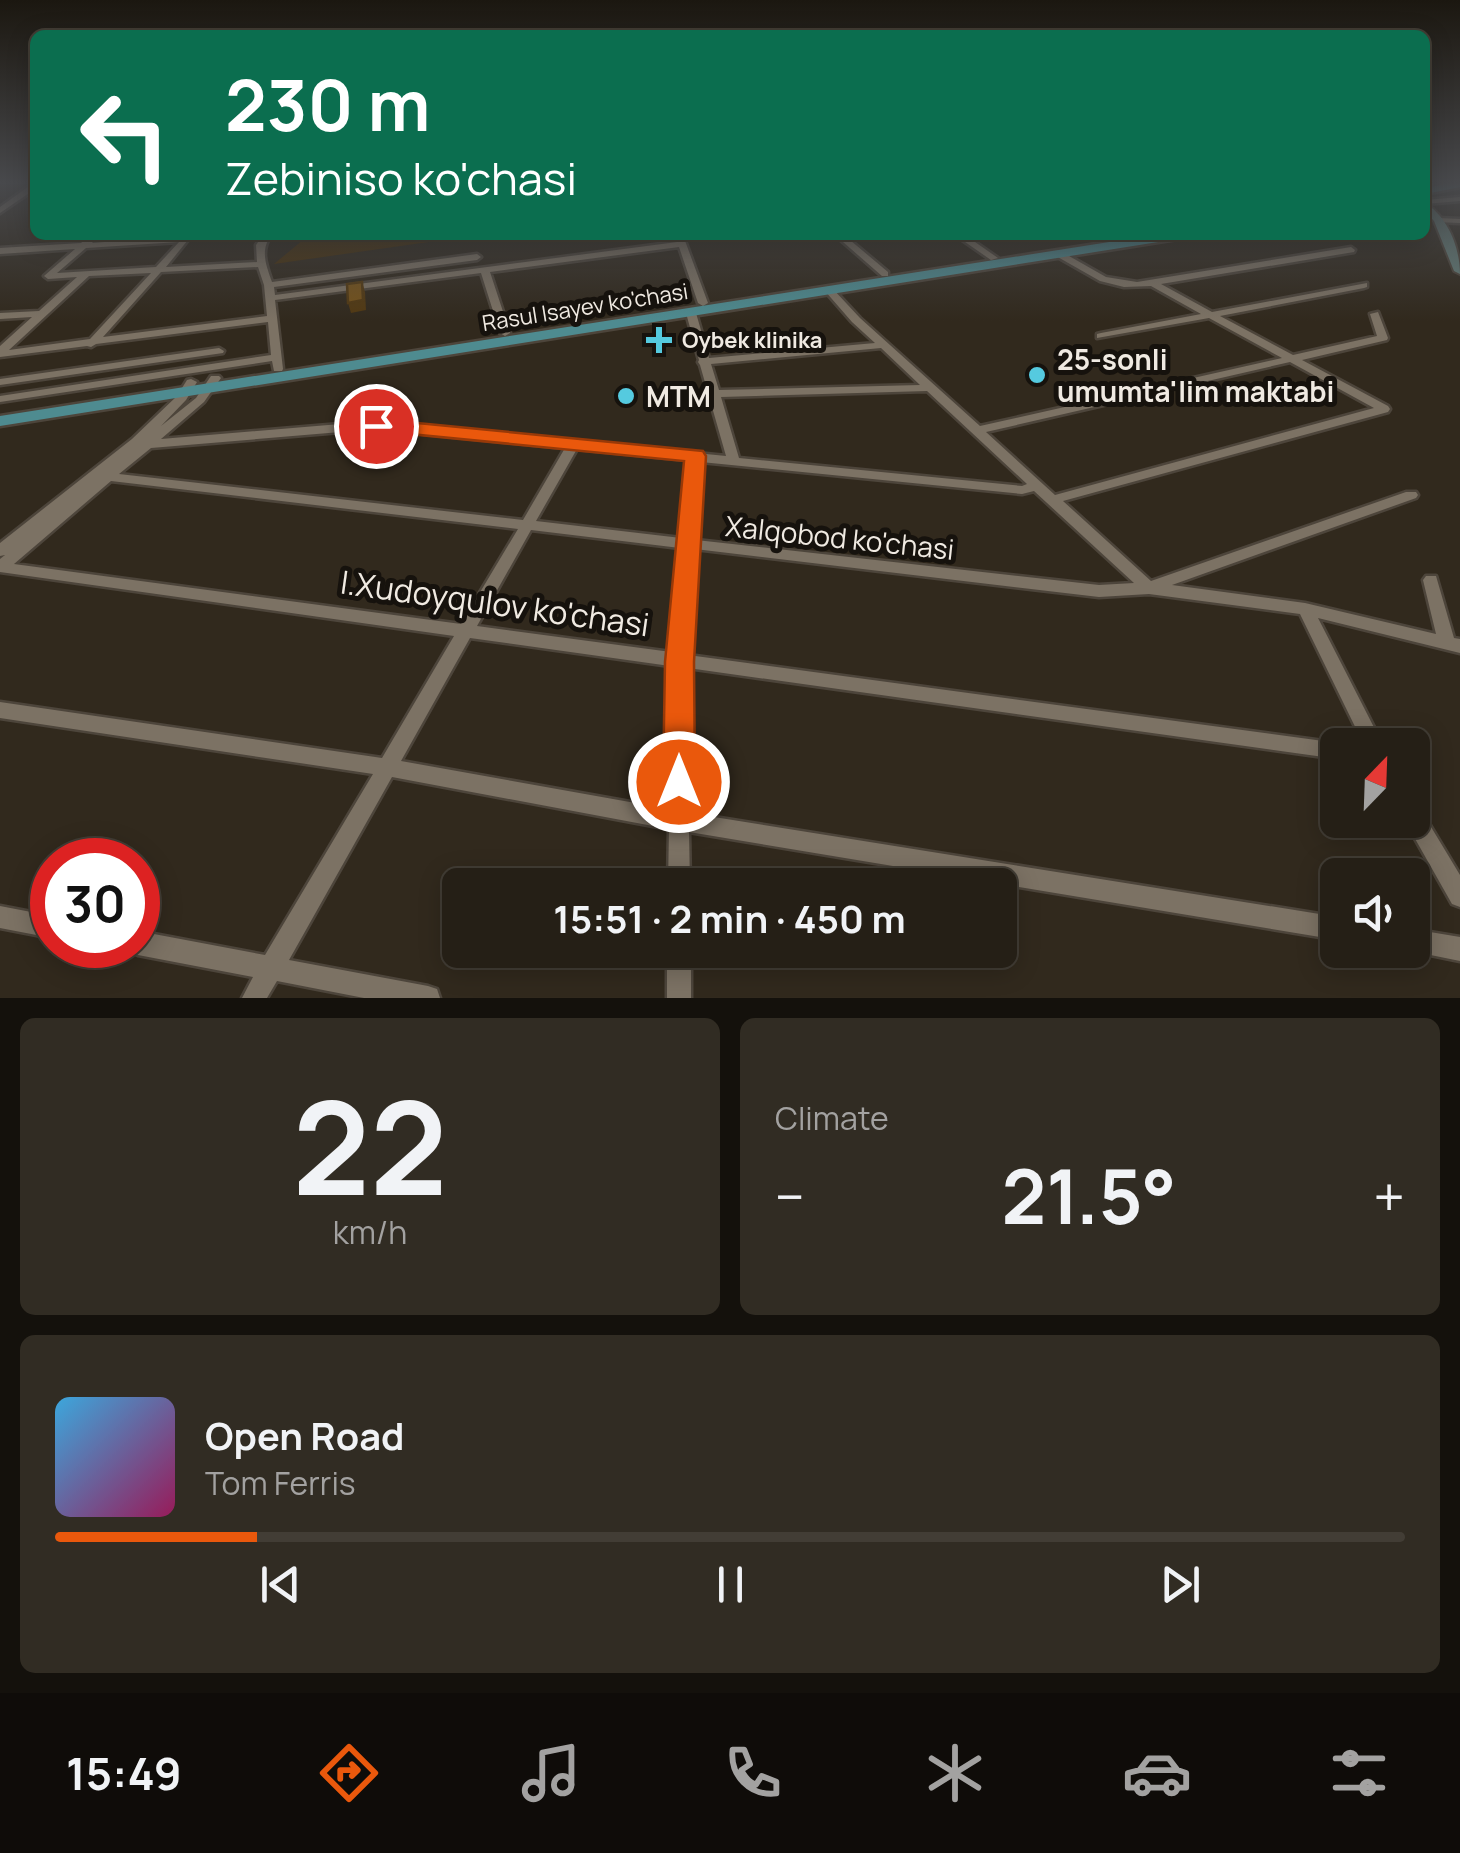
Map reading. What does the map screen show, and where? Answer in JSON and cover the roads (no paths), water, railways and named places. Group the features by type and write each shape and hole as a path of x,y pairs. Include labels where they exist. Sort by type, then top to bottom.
{"main road":[{"name":"Rasul Isayev ko'chasi","path":"213,383 278,363 830,291 1115,240"},
{"name":"Rasul Isayev ko'chasi","path":"0,411 193,381 213,383 697,308 885,274 1146,240"},
{"name":"Rasul Isayev ko'chasi","path":"0,421 193,381"}],"street":[{"path":"90,240 48,276 261,264"},
{"path":"0,251 153,240"},
{"path":"91,344 185,240"},
{"path":"0,399 130,380 193,381 278,363 269,285 261,264 264,240"},
{"path":"270,298 681,240 697,308 703,362 733,460"},
{"path":"844,240 885,274"},
{"path":"966,240 998,261"},
{"path":"1455,246 1460,271"},
{"path":"1059,254 1110,284 1152,283 1351,250"},
{"path":"269,285 477,258"},
{"path":"485,270 505,334"},
{"path":"0,353 86,274"},
{"path":"1052,500 1384,409 1152,283"},
{"path":"1101,336 1364,285"},
{"path":"830,291 929,388 1149,588 1306,610 1453,644"},
{"path":"0,316 42,314"},
{"path":"976,431 1383,338 1375,314"},
{"path":"0,353 273,318"},
{"path":"703,362 883,345"},
{"path":"1,382 218,351"},
{"path":"0,551 142,444 193,381 204,353"},
{"path":"130,380 137,363"},
{"path":"86,387 94,369"},
{"path":"40,394 51,375"},
{"path":"0,567 213,383"},
{"path":"713,394 929,388"},
{"path":"142,444 376,426 1022,490 1036,486"},
{"path":"254,998 574,444"},
{"path":"679,868 679,662 696,456"},
{"name":"Xalqobod ko'chasi","path":"109,476 1098,591 1149,588"},
{"path":"1149,588 1411,495"},
{"name":"I.Xudoyqulov ko'chasi","path":"0,567 1320,749"},
{"path":"1430,580 1453,644"},
{"path":"1306,610 1365,728"},
{"path":"0,710 387,767 679,821 1320,926"},
{"path":"1426,838 1460,896"},
{"path":"0,916 30,922"},
{"path":"1430,944 1460,949"},
{"path":"160,947 428,998"},
{"path":"679,968 679,998"}],"place":[{"name":"Oybek klinika","path":"659,340"},
{"name":"25-sonli umumta'lim maktabi","path":"1037,375"},
{"name":"MTM","path":"626,396"}]}
